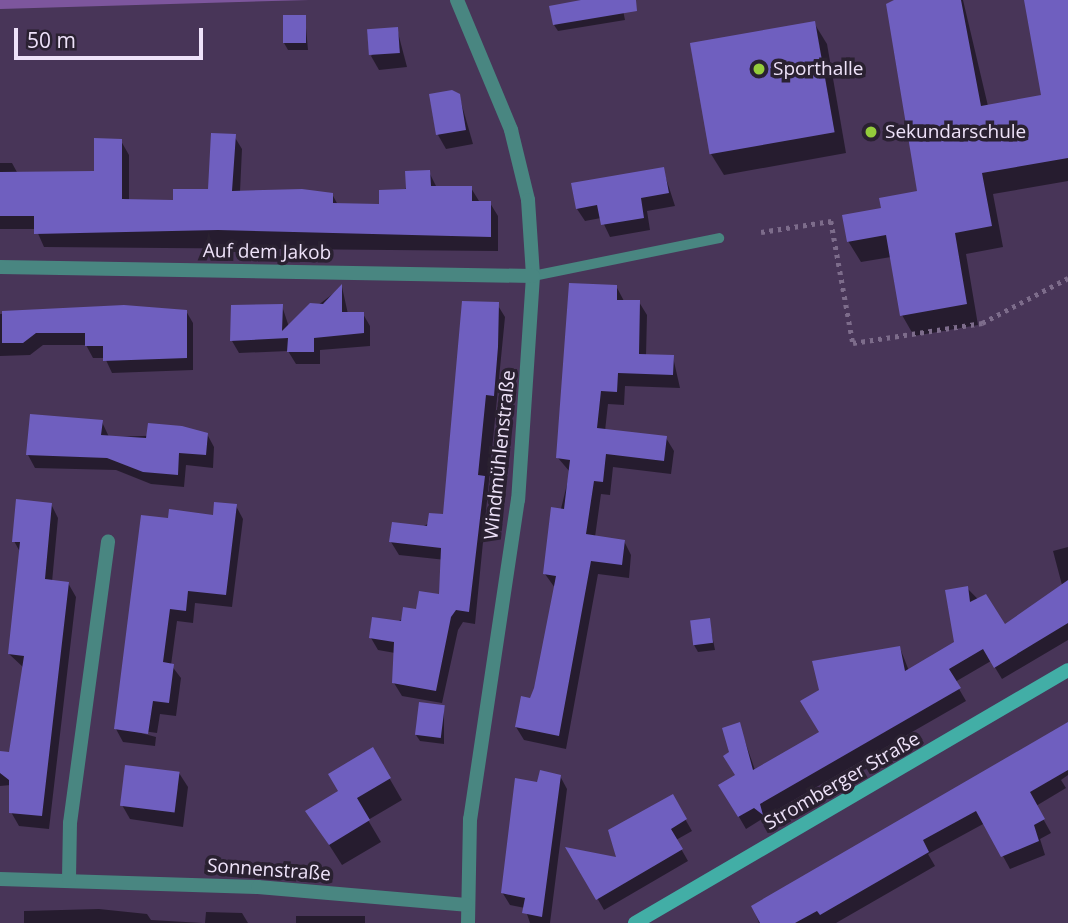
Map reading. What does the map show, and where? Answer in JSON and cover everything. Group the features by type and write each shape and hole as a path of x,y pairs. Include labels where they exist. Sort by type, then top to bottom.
{"main road":[{"name":"Stromberger Straße","path":"635,923 658,917 1068,670"}],"street":[{"name":"Windmühlenstraße","path":"457,0 511,130 528,200 533,276 518,499 470,819 466,905 468,923"},
{"name":"Auf dem Jakob","path":"0,267 533,276"},
{"path":"69,879 70,823 108,542"},
{"name":"Sonnenstraße","path":"0,879 69,879 466,905"}],"lane":[{"path":"533,276 719,238"}],"path":[{"path":"761,232 831,221 853,343 982,323 1068,278"}],"shaded area":[{"path":"0,0 309,0 0,9"}],"building":[{"path":"581,0 636,0 637,11 553,25 549,6"},
{"name":"Sekundarschule","path":"894,0 961,0 981,106 1041,95 1024,0 1068,0 1068,158 982,173 992,226 955,233 967,304 900,316 886,235 847,242 842,215 881,208 879,198 917,191 886,4"},
{"path":"283,15 306,15 306,43 283,43"},
{"name":"Sporthalle","path":"815,21 835,132 710,154 690,43"},
{"path":"398,27 400,53 369,55 367,29"},
{"path":"452,90 460,94 466,130 436,135 429,94"},
{"path":"211,133 236,134 232,191 302,189 333,193 333,203 379,204 379,190 406,189 405,171 430,170 431,186 472,186 472,201 491,201 491,237 218,230 34,234 34,216 0,216 0,172 94,171 94,138 122,139 122,199 173,200 173,189 208,189"},
{"path":"664,167 669,193 641,198 644,218 601,225 597,205 576,209 571,183"},
{"path":"569,283 617,285 617,300 640,300 639,354 674,355 673,375 618,373 617,392 601,391 597,428 667,436 664,461 606,454 603,482 594,481 586,534 625,540 622,565 591,561 559,736 515,727 521,696 530,698 534,688 556,576 543,574 551,507 564,509 570,460 556,458"},
{"path":"342,284 342,312 364,312 364,333 314,338 314,352 287,352 288,338 230,341 231,305 283,304 282,331 310,303 323,304"},
{"path":"462,301 499,302 498,347 494,396 486,395 478,475 485,476 469,612 456,610 451,617 436,691 392,683 394,642 369,638 372,617 401,621 403,607 416,609 419,591 439,594 441,548 389,542 392,522 427,526 429,513 443,514"},
{"path":"124,305 187,310 187,358 103,361 103,346 85,346 85,333 36,333 23,343 2,343 2,311"},
{"path":"30,414 103,420 101,435 146,438 148,423 182,426 208,433 206,455 179,453 178,475 143,472 107,458 26,455"},
{"path":"16,499 52,503 45,579 69,582 42,816 9,813 9,780 0,773 0,751 9,752 24,656 8,654 20,542 12,542"},
{"path":"214,502 237,504 226,595 188,591 186,611 170,609 163,662 174,664 169,703 153,701 148,734 114,729 141,515 168,518 169,509 213,515"},
{"path":"1068,580 1068,623 994,668 983,649 949,669 961,688 760,804 763,815 754,808 738,817 718,785 735,775 723,756 729,752 722,728 740,722 753,770 819,732 800,701 819,690 812,661 900,646 905,671 954,642 945,590 968,586 970,602 986,594 1005,624"},
{"path":"710,618 713,643 693,645 690,620"},
{"path":"419,702 445,705 441,738 415,735"},
{"path":"1068,722 1068,770 1030,792 1045,819 1034,825 1039,841 1001,857 976,811 923,840 929,852 820,915 817,911 795,923 760,923 751,906"},
{"path":"373,747 391,778 357,798 370,820 329,845 305,811 338,791 328,774"},
{"path":"125,765 180,772 175,812 120,806"},
{"path":"540,770 561,775 542,917 522,913 525,898 501,893 515,778 537,782"},
{"path":"673,794 687,819 671,829 683,849 596,900 565,847 616,857 608,830"}],"place":[{"name":"Sporthalle","path":"759,69"},
{"name":"Sekundarschule","path":"871,132"}]}
